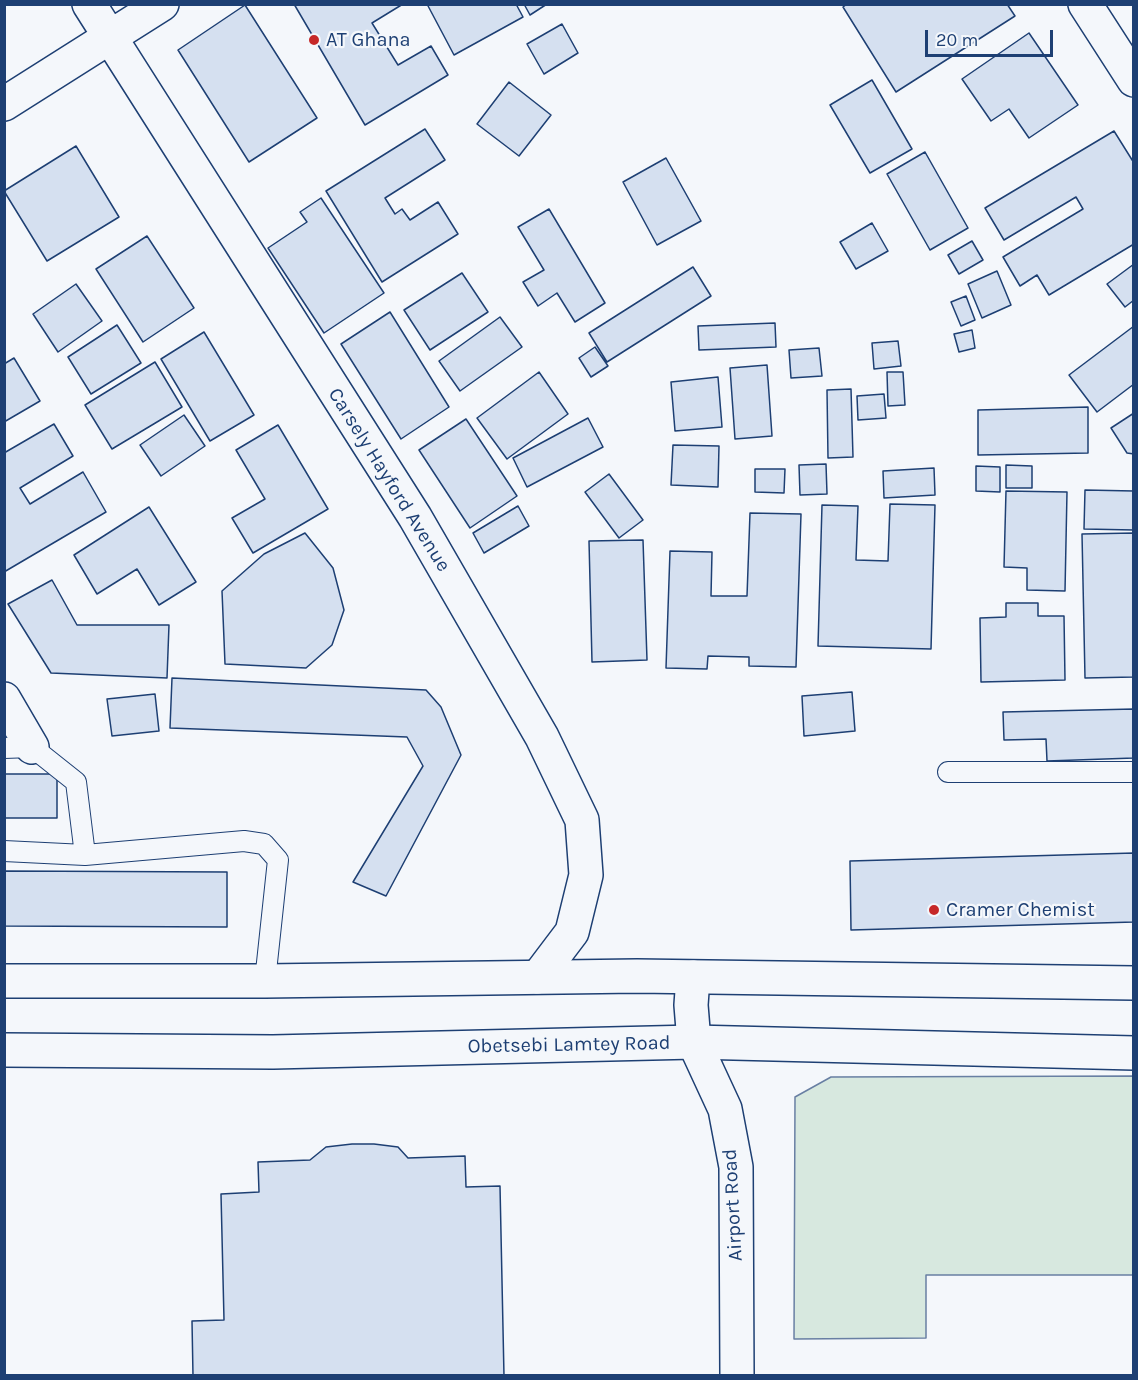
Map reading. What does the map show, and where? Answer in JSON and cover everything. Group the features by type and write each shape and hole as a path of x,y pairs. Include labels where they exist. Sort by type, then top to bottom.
{"main road":[{"name":"Carsely Hayford Avenue","path":"89,4 415,517 542,737 582,820 586,875 573,932 538,977"},
{"path":"4,104 162,4"},
{"path":"1085,4 1134,80"},
{"path":"4,699 18,748"},
{"path":"693,977 691,1005 694,1042"},
{"path":"4,981 693,977 1134,983"},
{"name":"Obetsebi Lamtey Road","path":"4,1050 273,1052 694,1042 1134,1053"},
{"name":"Airport Road","path":"694,1042 725,1109 736,1167 737,1376"}],"lane":[{"path":"18,748 76,782 85,855"},
{"path":"948,772 1134,772"},
{"path":"4,851 85,855 244,841 264,844 278,860 265,981"}],"shaded area":[{"path":"1133,1076 1133,1275 926,1275 926,1338 794,1339 795,1097 831,1077"}],"building":[{"path":"294,4 403,4 372,23 398,65 431,46 448,75 365,125"},
{"path":"427,4 516,4 523,17 454,55"},
{"path":"524,4 547,4 530,15"},
{"path":"847,4 1007,4 1015,16 896,92 843,7"},
{"path":"245,5 317,118 249,162 178,50"},
{"path":"562,24 578,53 544,74 527,44"},
{"path":"1029,33 1078,105 1029,138 1009,109 991,121 962,79"},
{"path":"872,80 912,149 870,173 830,105"},
{"path":"509,82 551,115 519,156 477,124"},
{"path":"425,129 445,160 385,198 395,214 402,209 410,220 438,202 458,234 382,282 326,191"},
{"path":"1114,131 1134,163 1134,244 1049,295 1037,275 1020,286 1003,257 1083,209 1076,197 1004,240 985,208"},
{"path":"76,146 119,217 47,261 4,191"},
{"path":"925,152 968,228 930,250 887,174"},
{"path":"666,158 701,221 657,245 623,182"},
{"path":"321,198 384,293 324,333 268,248 307,222 300,212"},
{"path":"549,209 605,303 575,322 557,293 538,306 523,282 544,270 518,227"},
{"path":"872,223 888,251 856,269 840,242"},
{"path":"147,236 194,308 143,342 96,269"},
{"path":"972,241 983,260 959,274 948,255"},
{"path":"1134,264 1134,300 1125,307 1107,284"},
{"path":"693,267 711,296 607,362 589,333"},
{"path":"997,271 1011,305 982,318 968,284"},
{"path":"462,273 488,312 430,350 404,310"},
{"path":"76,284 102,321 58,352 33,314"},
{"path":"966,296 975,320 961,326 951,302"},
{"path":"390,312 449,407 401,439 341,344"},
{"path":"500,317 522,347 460,391 439,361"},
{"path":"775,323 776,347 699,350 698,326"},
{"path":"117,325 141,363 91,394 68,357"},
{"path":"1134,326 1134,384 1097,412 1069,375"},
{"path":"972,330 975,348 959,352 954,334"},
{"path":"204,332 254,415 210,441 161,359"},
{"path":"898,341 901,366 874,369 872,343"},
{"path":"595,347 608,366 591,377 579,358"},
{"path":"819,348 822,376 791,378 789,350"},
{"path":"14,358 40,401 4,422 4,364"},
{"path":"155,362 182,407 112,449 85,405"},
{"path":"767,365 772,436 735,439 730,368"},
{"path":"539,372 568,414 507,459 477,418"},
{"path":"887,372 903,372 905,405 888,406"},
{"path":"718,377 722,427 675,431 671,382"},
{"path":"851,389 853,457 828,458 827,390"},
{"path":"884,394 886,418 858,420 857,396"},
{"path":"1088,407 1088,453 978,455 978,410"},
{"path":"1134,413 1134,454 1127,453 1111,428"},
{"path":"184,415 205,446 161,476 140,445"},
{"path":"588,418 603,447 527,487 513,458"},
{"path":"466,419 517,496 470,528 419,450"},
{"path":"54,424 73,456 20,488 30,504 83,472 106,512 4,572 4,453"},
{"path":"278,425 328,509 253,553 232,518 265,499 236,450"},
{"path":"673,445 719,446 718,487 671,485"},
{"path":"826,464 827,494 800,495 799,465"},
{"path":"1006,465 1032,466 1032,488 1006,488"},
{"path":"976,466 1000,467 1000,492 976,491"},
{"path":"934,468 935,495 884,498 883,471"},
{"path":"755,469 785,469 784,493 755,492"},
{"path":"609,474 643,520 619,538 585,492"},
{"path":"1085,490 1134,491 1134,530 1084,529"},
{"path":"1006,491 1067,492 1065,591 1027,590 1027,568 1004,567"},
{"path":"890,504 935,505 931,649 818,646 822,505 858,506 856,560 888,561"},
{"path":"518,506 529,526 484,553 473,533"},
{"path":"149,507 196,582 159,605 137,569 97,594 74,555"},
{"path":"750,513 801,514 796,667 749,666 749,657 708,656 707,669 666,668 670,551 712,552 711,596 747,596"},
{"path":"305,533 333,568 344,610 332,645 306,668 225,664 222,591 264,554"},
{"path":"1134,533 1134,677 1085,678 1082,534"},
{"path":"643,540 647,660 592,662 589,541"},
{"path":"52,580 77,625 169,625 167,678 51,673 8,604"},
{"path":"1006,603 1038,603 1038,616 1064,616 1065,680 981,682 980,618 1006,617"},
{"path":"172,678 426,690 441,707 461,755 386,896 353,882 423,766 407,737 170,728"},
{"path":"852,692 855,731 804,736 802,696"},
{"path":"155,694 159,731 112,736 107,699"},
{"path":"1134,709 1134,758 1047,761 1046,739 1004,740 1003,712"},
{"path":"4,774 57,774 57,818 4,818"},
{"path":"1134,853 1134,922 851,930 850,861"},
{"path":"4,871 227,872 227,927 4,926"},
{"path":"352,1144 398,1147 408,1158 465,1156 466,1187 500,1186 504,1376 193,1376 192,1321 224,1320 221,1194 259,1192 258,1162 310,1160 326,1147"}],"place":[{"name":"AT Ghana","path":"314,40"},
{"name":"Cramer Chemist","path":"934,910"}]}
